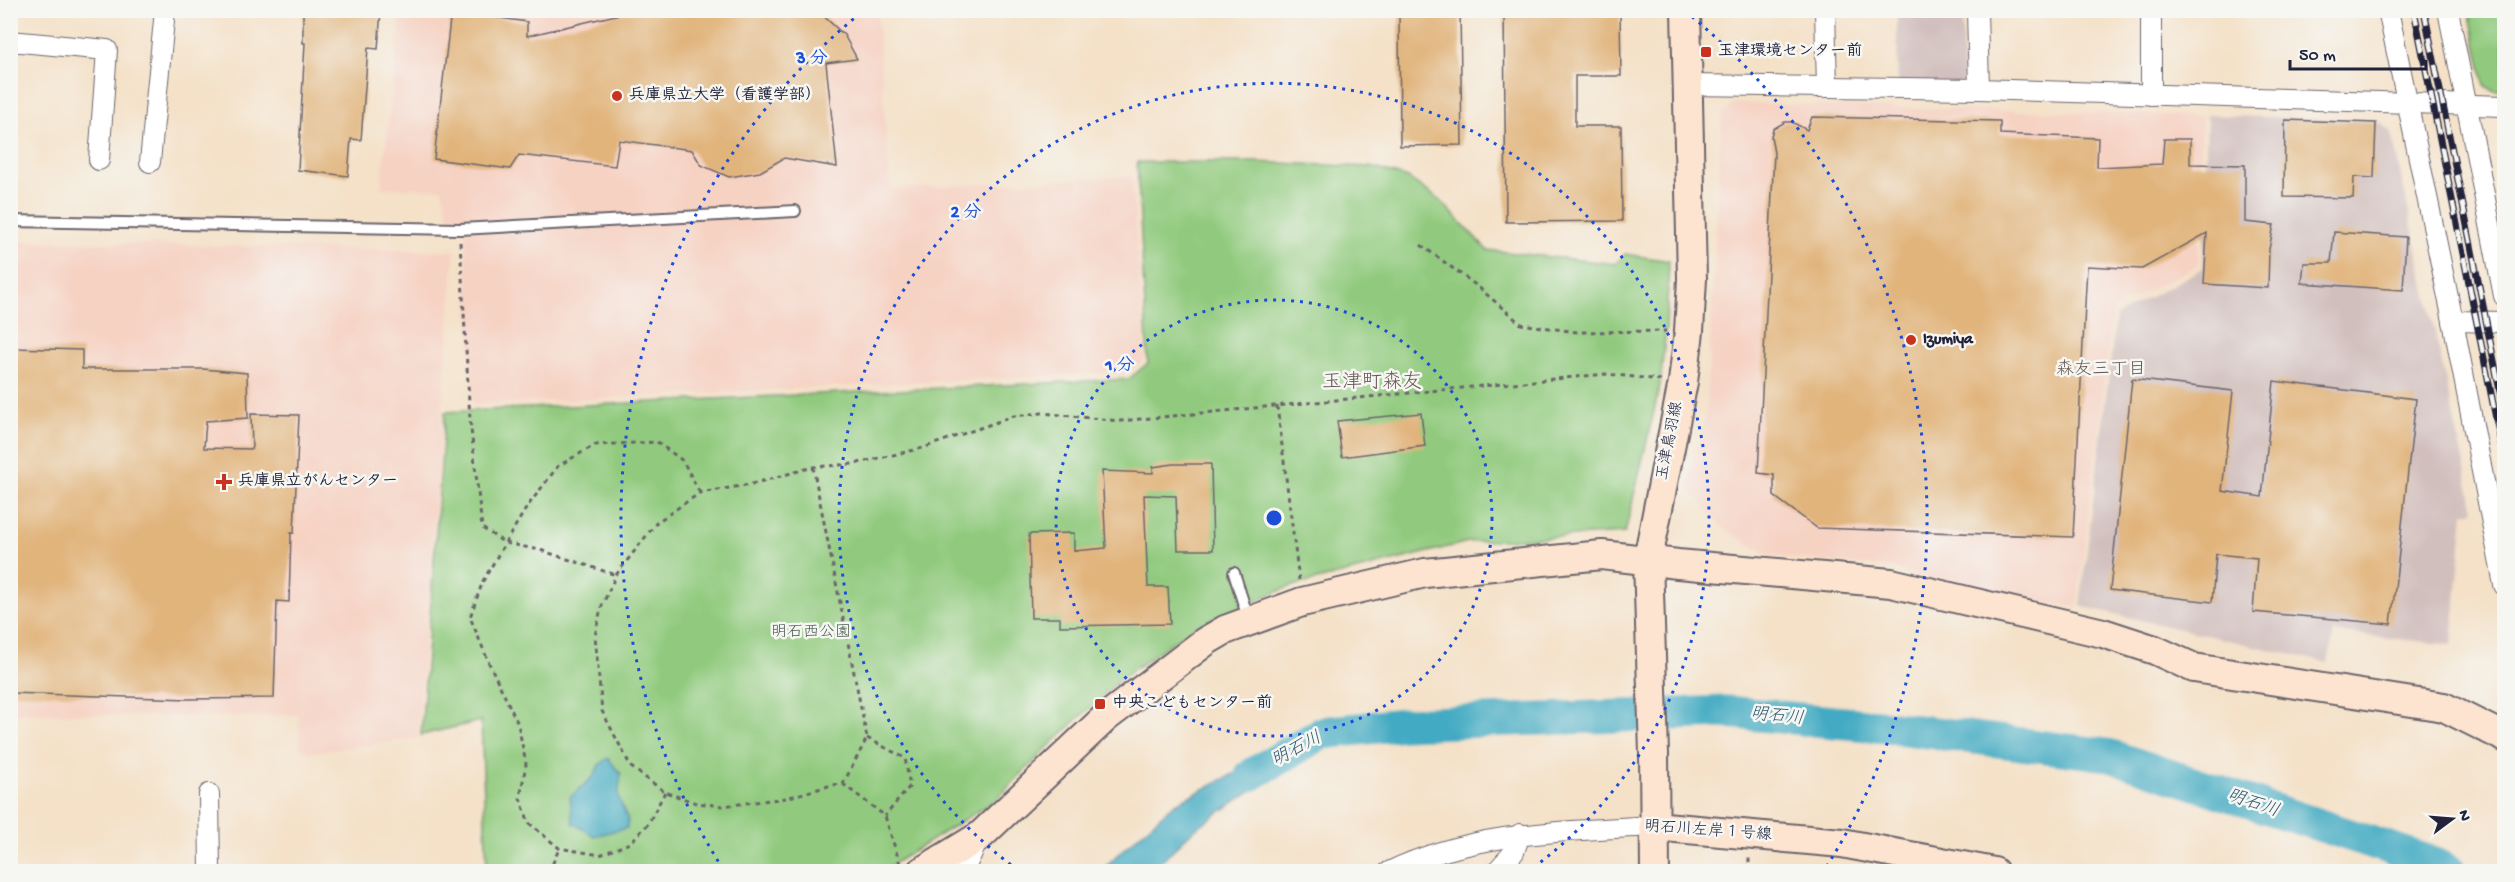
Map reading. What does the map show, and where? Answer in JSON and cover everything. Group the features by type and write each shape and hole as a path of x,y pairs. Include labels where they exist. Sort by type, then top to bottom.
{"street":[{"path":"150,162 165,10"},
{"name":"玉津鳥羽線","path":"1655,872 1648,559 1683,382 1689,331 1692,279 1686,10"},
{"path":"1825,10 1827,87"},
{"path":"1977,10 1978,89"},
{"path":"2151,10 2151,95"},
{"path":"2388,10 2505,585"},
{"path":"2448,10 2505,296"},
{"path":"10,41 107,50 99,160"},
{"path":"1687,86 1978,89 2505,106"},
{"path":"2453,321 2505,322"},
{"path":"921,872 980,836 1105,718 1206,641 1226,630 1302,602 1425,573 1602,555 1892,583 2103,633 2155,650 2194,668 2444,706 2505,737"},
{"path":"209,794 210,872"},
{"name":"明石川左岸１号線","path":"1389,872 1415,859 1520,834 1654,826 1842,843 1994,872"},
{"path":"1496,872 1514,852 1520,834"},
{"path":"963,872 980,836"}],"lane":[{"path":"10,222 459,229 795,211"},
{"path":"1234,573 1249,621"}],"path":[{"path":"459,229 470,420 482,528 505,543 540,550 616,575"},
{"path":"1421,245 1477,286 1521,324 1577,332 1689,331"},
{"path":"902,872 885,816 843,784 786,798 723,806 696,803 665,792 631,767 602,711 595,636 601,608 616,575 657,522 700,494 752,484 813,467 854,464 923,448 1014,416 1042,412 1120,422 1606,374 1683,382"},
{"path":"1277,406 1302,602"},
{"path":"665,792 648,824 630,843 600,855 559,849 529,824 520,798 526,764 518,724 470,617 483,581 527,507 558,466 595,445 657,441 683,461 700,494"},
{"path":"813,467 867,738 843,784"},
{"path":"867,738 905,758 910,786 885,816"},
{"path":"549,872 559,849"}],"shaded area":[{"path":"401,11 877,11 890,189 1132,176 1145,360 1126,372 473,405 465,225 449,216 442,189 381,188"},
{"path":"1897,11 1962,11 1963,88 1898,85"},
{"path":"1735,103 2202,116 2198,265 2113,309 2077,608 1938,584 1894,568 1770,556 1721,527 1688,486 1706,414 1722,114"},
{"path":"2207,115 2378,121 2391,131 2474,510 2464,512 2452,645 2334,632 2328,663 2080,606 2116,316 2203,268"},
{"name":"兵庫県立がんセンター","path":"11,241 455,251 417,738 310,753 300,748 298,715 183,717 11,712"}],"green space":[{"path":"2469,11 2504,11 2504,91 2495,91 2485,86"},
{"name":"明石西公園","path":"1137,162 1254,162 1371,167 1408,178 1440,200 1487,250 1616,264 1625,254 1669,261 1666,328 1660,385 1625,533 1468,542 1289,587 1192,628 1118,681 996,800 882,871 487,871 481,721 421,735 445,412 1129,379 1148,363"}],"water":[{"path":"1299,741 1260,785 1195,829 1151,871 1101,871 1174,804"},
{"path":"608,758 621,774 618,796 628,820 627,828 594,836 573,823 570,797 593,777 599,765"}],"building":[{"path":"303,10 381,10 378,49 368,48 361,140 351,139 348,176 298,170 305,43 303,43"},
{"path":"637,10 817,10 844,35 857,59 826,63 837,167 784,158 760,172 729,177 701,165 692,150 619,140 615,166 519,155 510,169 434,159 451,11 527,22 527,36"},
{"path":"1399,10 1460,10 1462,145 1400,146"},
{"path":"1504,10 1620,10 1621,76 1575,76 1575,126 1621,126 1622,221 1506,222"},
{"path":"1812,117 2000,121 2000,134 2098,138 2097,167 2162,164 2164,139 2190,139 2190,164 2245,165 2245,222 2274,225 2269,249 2268,288 2204,284 2207,233 2142,269 2087,266 2073,537 1817,528 1774,496 1774,475 1758,473 1774,153 1771,136 1773,129 1785,122 1792,122 1807,130"},
{"path":"2285,120 2376,123 2374,178 2354,177 2353,198 2284,197"},
{"path":"2334,232 2406,237 2403,290 2302,283 2304,263 2331,263"},
{"path":"13,348 82,350 82,369 203,369 247,373 248,418 206,421 204,448 252,449 251,414 299,415 289,602 277,601 274,698 188,699 10,693 10,454 13,454"},
{"path":"2132,379 2233,391 2222,491 2262,497 2274,381 2416,399 2391,624 2253,612 2257,558 2216,554 2212,602 2110,590"},
{"path":"1421,413 1425,446 1342,457 1337,421"},
{"path":"1173,464 1211,464 1213,550 1178,550 1176,496 1144,495 1148,587 1168,587 1170,624 1060,626 1060,618 1031,618 1029,534 1074,533 1074,551 1106,548 1102,471 1153,473 1153,467"}],"waterway":[{"name":"明石川","path":"1251,775 1322,733 1404,724 1726,712 1888,727 2108,755 2428,861 2451,872"}],"railway":[{"path":"2414,10 2504,458"},
{"path":"2424,10 2504,411"}],"place":[{"name":"玉津環境センター前","path":"1706,52"},
{"name":"兵庫県立大学（看護学部）","path":"617,96"},
{"name":"Izumiya","path":"1911,340"},
{"name":"兵庫県立がんセンター","path":"224,482"},
{"name":"中央こどもセンター前","path":"1100,704"}],"district":[{"name":"森友三丁目","path":"2101,370"},
{"name":"玉津町森友","path":"1372,383"}]}
